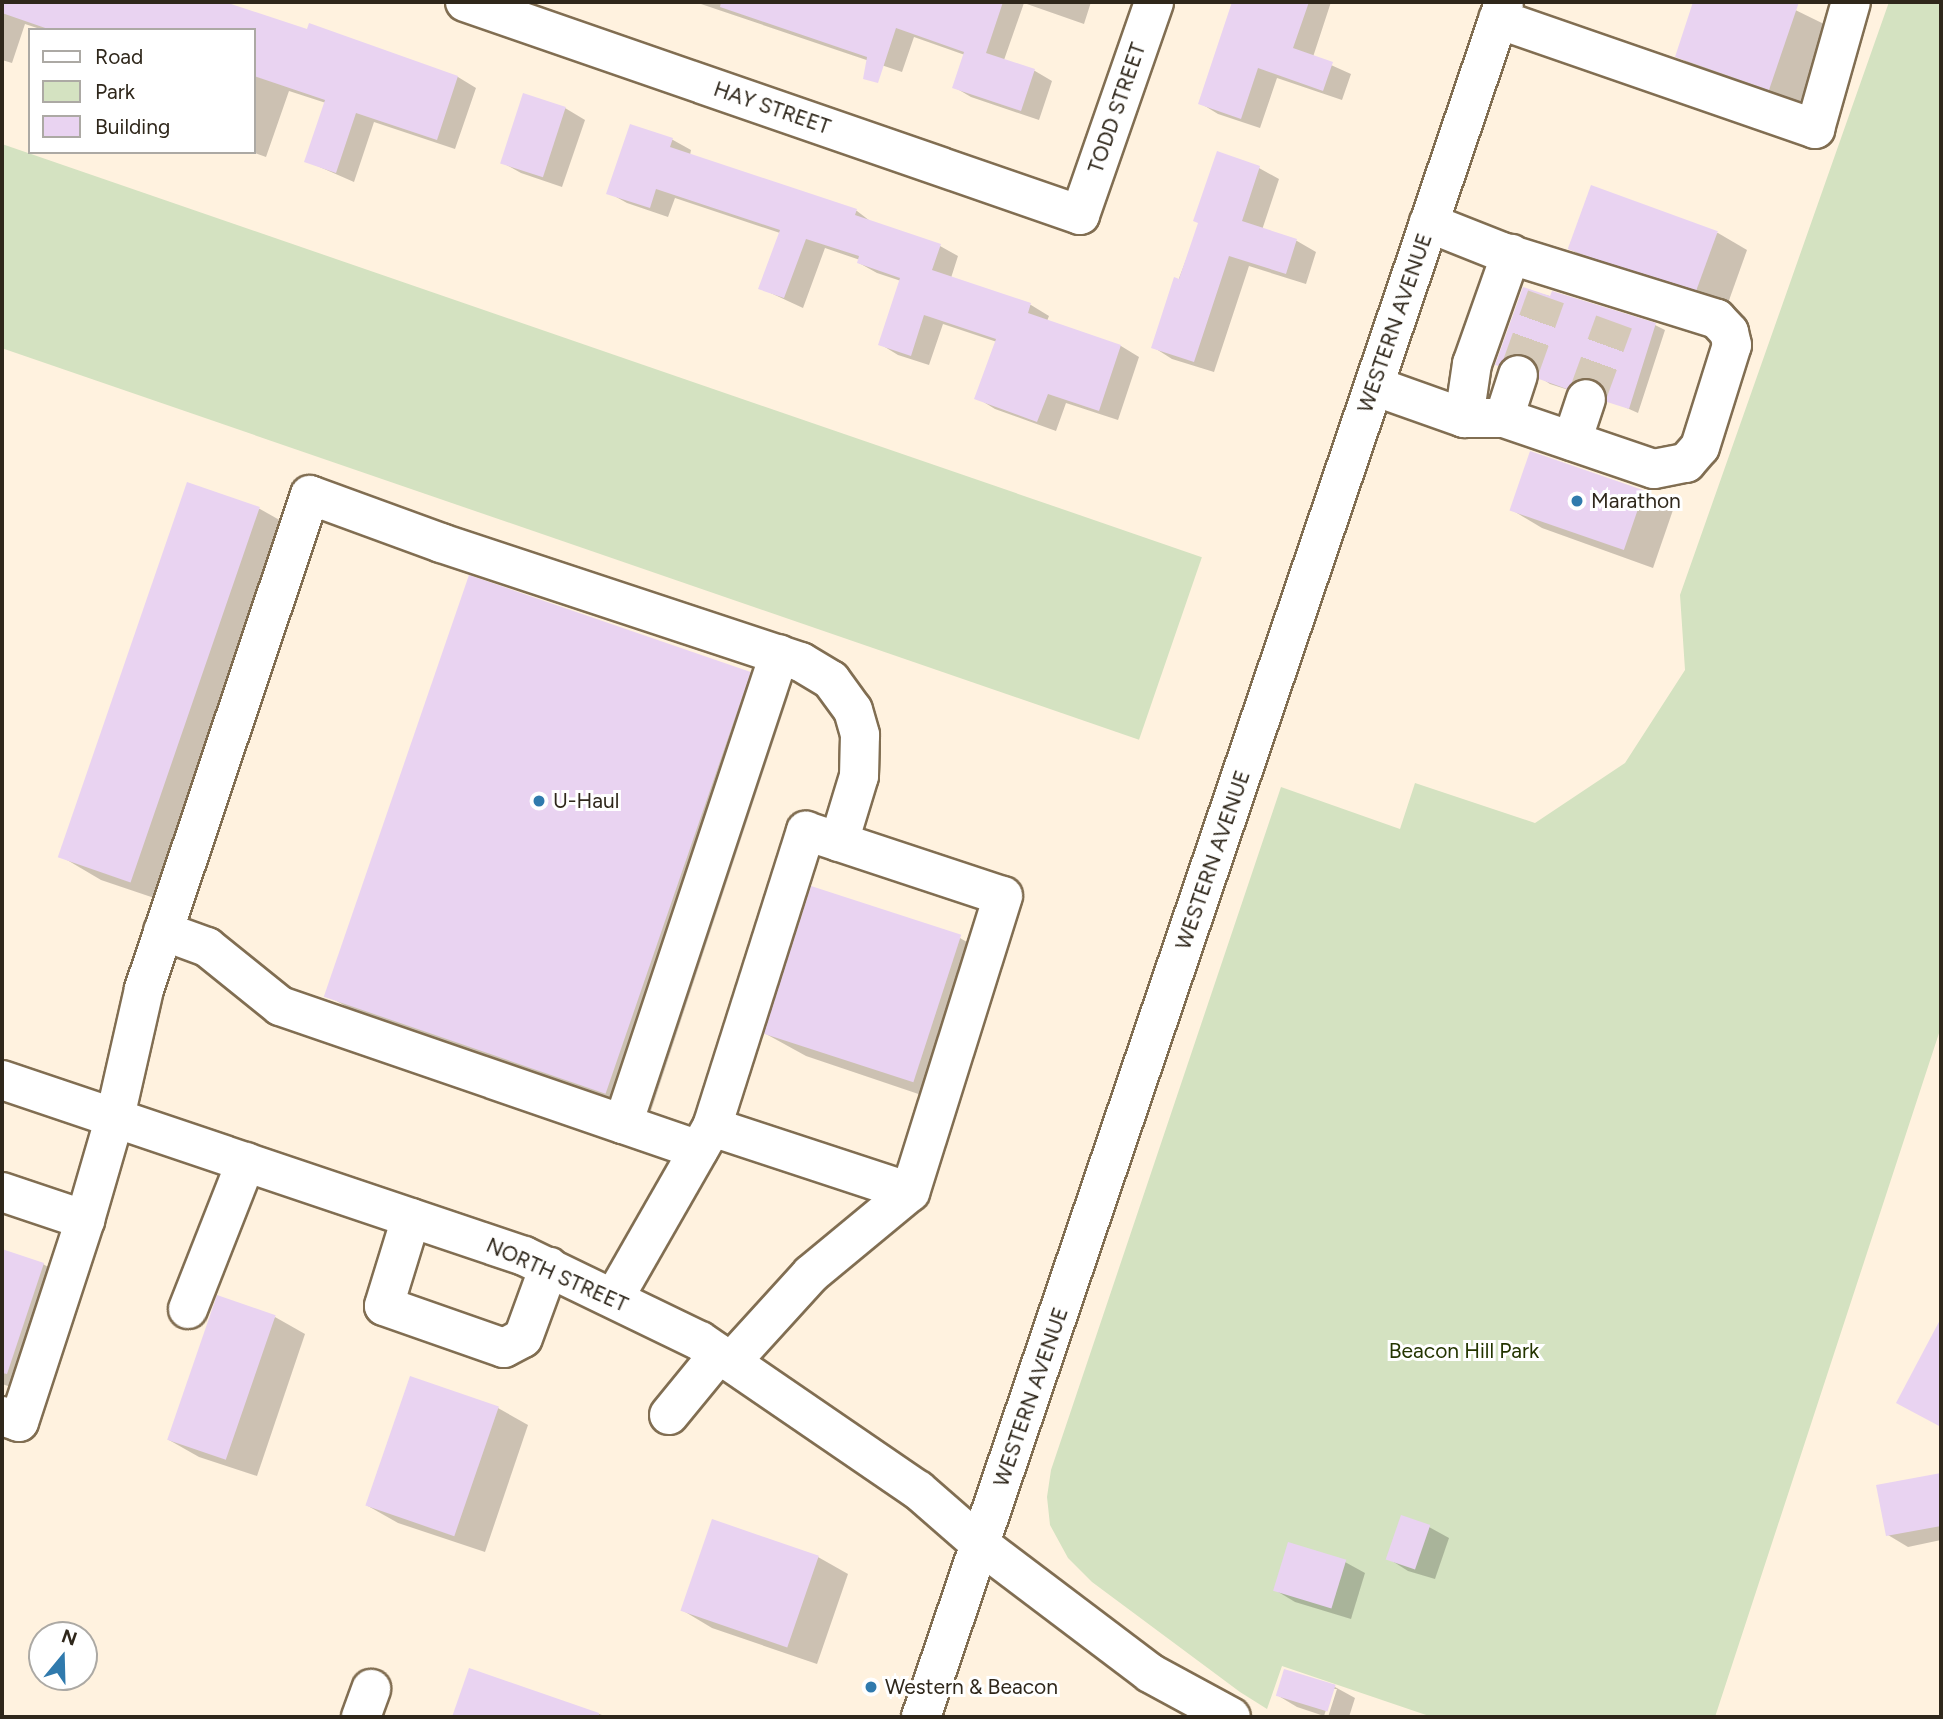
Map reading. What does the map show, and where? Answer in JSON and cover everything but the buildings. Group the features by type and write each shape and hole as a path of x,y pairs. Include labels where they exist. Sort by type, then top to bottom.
{"street":[{"name":"HAY STREET","path":"465,2 1080,215"},
{"name":"TODD STREET","path":"1080,215 1154,2"},
{"path":"1501,10 1815,129 1851,2"},
{"name":"WESTERN AVENUE","path":"921,1717 1501,10"},
{"path":"1374,386 1464,418 1504,418 1654,469 1685,463 1700,447 1732,345 1729,332 1717,319 1619,307 1551,283 1511,254 1429,223"},
{"path":"1464,418 1472,364 1511,254"},
{"path":"1504,418 1518,375"},
{"path":"1572,441 1586,399"},
{"path":"2,1416 19,1422 85,1220 115,1117 144,989 310,495 454,547 802,662 831,681 853,710 860,735 859,776 839,842"},
{"path":"623,1124 779,654"},
{"path":"614,1298 705,1139 806,831 1003,896 910,1192 811,1274 669,1415"},
{"path":"163,931 207,947 280,1006 623,1124 705,1139 910,1192"},
{"name":"NORTH STREET","path":"2,1080 549,1267 700,1341 918,1490 981,1545 1150,1673"},
{"path":"188,1309 246,1162"},
{"path":"2,1192 85,1220"},
{"path":"411,1218 384,1306 504,1348 523,1338 549,1267"},
{"path":"1150,1673 1189,1717"},
{"path":"1150,1673 1231,1717"}],"green space":[{"name":"Beacon Hill Park","path":"1889,2 1941,2 1941,1027 1715,1717 1432,1717 1282,1666 1267,1709 1092,1582 1068,1558 1050,1525 1047,1497 1051,1470 1281,787 1400,829 1415,783 1535,823 1625,763 1685,670 1680,595"},
{"path":"2,144 28,154 1202,557 1139,740 2,348"}],"tunnel":[{"path":"1518,375 1546,297"},
{"path":"1586,399 1614,322"}],"place":[{"name":"Marathon","path":"1577,501"},
{"name":"U-Haul","path":"539,801"},
{"name":"Western & Beacon","path":"871,1687"}]}
